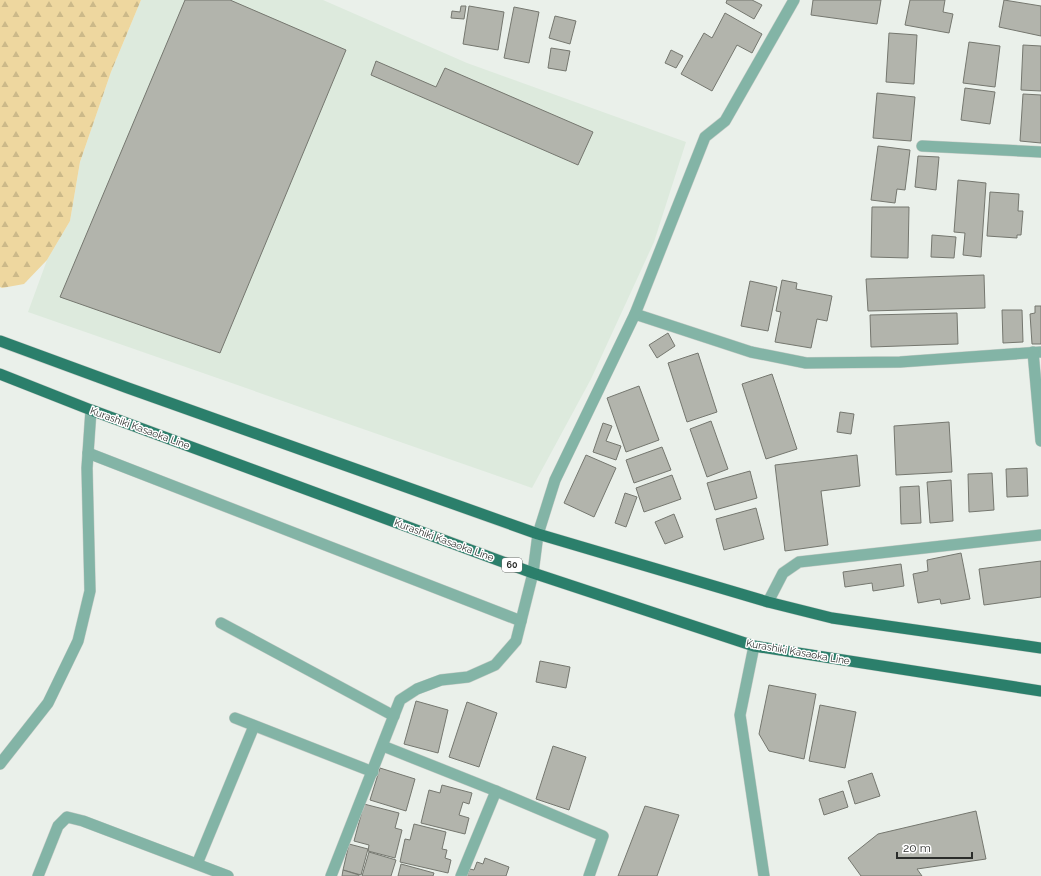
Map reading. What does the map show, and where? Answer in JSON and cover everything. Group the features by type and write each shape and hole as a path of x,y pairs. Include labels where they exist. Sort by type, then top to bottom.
{"main road":[{"path":"0,341 538,534 768,602 832,618 1041,648"},
{"name":"Kurashiki Kasaoka Line","path":"0,374 91,410 533,573 754,646 1041,691"}],"street":[{"path":"331,876 400,700 417,690 442,680 468,677 495,665 516,641 533,573 538,534 555,480 635,314 705,137 725,121 794,0"},
{"path":"922,146 1041,152"},
{"path":"635,314 751,352 806,363 900,362 1037,352 1041,441"},
{"path":"0,764 48,703 78,641 90,591 88,453 91,410"},
{"path":"88,453 521,621"},
{"path":"768,602 783,573 799,562 1041,535"},
{"path":"221,623 394,716"},
{"path":"754,646 740,715 764,876"},
{"path":"235,718 373,772"},
{"path":"197,864 254,726"},
{"path":"383,746 603,836 589,876"},
{"path":"461,876 496,791"},
{"path":"38,876 58,826 67,817 83,821 228,876"}],"shaded area":[{"path":"141,0 323,0 467,63 686,142 654,242 591,379 532,488 28,312 47,260 70,221 80,162 111,72"}],"green space":[{"path":"0,0 141,0 111,72 80,162 70,221 47,260 24,284 2,288 0,287"}],"building":[{"path":"185,0 230,0 346,50 220,353 60,297"},
{"path":"727,0 752,0 762,5 754,19 726,3"},
{"path":"813,0 881,0 877,24 811,15"},
{"path":"910,0 945,0 943,12 953,14 949,33 905,25"},
{"path":"1004,0 1041,6 1041,36 999,27"},
{"path":"461,6 466,6 464,19 451,18 452,11 460,12"},
{"path":"469,6 504,12 498,50 463,44"},
{"path":"514,7 539,12 529,63 504,58"},
{"path":"725,13 762,34 752,53 737,45 712,91 681,74 704,33 712,38"},
{"path":"555,16 576,21 570,44 549,38"},
{"path":"889,33 917,35 914,84 886,82"},
{"path":"969,42 1000,46 995,87 963,83"},
{"path":"1023,45 1041,46 1041,91 1021,90"},
{"path":"551,48 570,51 566,71 548,68"},
{"path":"671,50 683,56 676,68 665,63"},
{"path":"376,61 436,87 445,68 593,132 578,165 371,75"},
{"path":"965,88 995,92 990,124 961,120"},
{"path":"877,93 915,97 911,141 873,138"},
{"path":"1023,94 1041,95 1041,143 1020,141"},
{"path":"878,146 910,150 905,190 897,189 895,203 871,200"},
{"path":"918,156 939,157 936,190 915,187"},
{"path":"958,180 986,183 981,257 963,255 965,233 954,232"},
{"path":"990,192 1019,194 1018,211 1023,211 1021,235 1017,235 1017,238 987,236"},
{"path":"872,207 909,207 908,258 871,257"},
{"path":"932,235 956,237 954,258 931,257"},
{"path":"984,275 985,308 868,311 866,279"},
{"path":"782,280 797,283 796,289 832,296 827,321 817,319 811,348 775,342 781,312 776,311"},
{"path":"750,281 777,287 768,331 741,326"},
{"path":"1035,306 1041,306 1041,344 1032,344 1030,314 1035,313"},
{"path":"1002,310 1022,310 1023,342 1003,343"},
{"path":"957,313 958,344 871,347 870,315"},
{"path":"668,333 675,346 657,358 649,345"},
{"path":"698,353 717,412 687,422 668,363"},
{"path":"772,374 797,449 766,459 742,384"},
{"path":"639,386 659,440 626,452 607,398"},
{"path":"840,412 854,414 851,434 837,432"},
{"path":"711,421 728,469 707,477 690,429"},
{"path":"949,422 952,472 896,475 894,426"},
{"path":"603,423 612,426 606,441 621,446 616,460 593,452"},
{"path":"662,447 671,470 634,483 626,460"},
{"path":"586,455 616,468 594,517 564,503"},
{"path":"857,455 860,486 821,491 828,545 785,551 775,465"},
{"path":"1027,468 1028,496 1007,497 1006,469"},
{"path":"750,471 757,498 715,510 707,483"},
{"path":"992,473 994,510 969,512 968,474"},
{"path":"672,475 681,499 644,512 636,488"},
{"path":"951,480 953,521 930,523 927,482"},
{"path":"919,486 921,523 901,524 900,487"},
{"path":"625,493 637,497 626,527 615,523"},
{"path":"756,508 764,539 724,550 716,519"},
{"path":"674,514 683,537 665,544 655,522"},
{"path":"961,553 970,599 941,604 940,599 918,603 913,574 928,571 927,560"},
{"path":"1041,561 1041,597 984,605 979,569"},
{"path":"901,564 904,586 873,591 872,583 845,587 843,572"},
{"path":"540,661 570,667 566,688 536,682"},
{"path":"769,685 816,694 804,759 769,751 759,734"},
{"path":"416,701 448,710 438,753 404,744"},
{"path":"467,702 497,713 479,767 449,757"},
{"path":"820,705 856,712 845,768 809,761"},
{"path":"553,746 586,757 569,810 536,799"},
{"path":"380,768 415,779 406,811 370,800"},
{"path":"872,773 880,796 855,804 848,781"},
{"path":"442,785 472,793 469,804 463,802 459,815 469,818 465,834 421,823 429,790 440,793"},
{"path":"843,791 848,807 824,815 819,799"},
{"path":"364,804 399,813 395,828 402,830 395,858 368,851 369,845 354,841"},
{"path":"645,806 679,815 657,876 618,876"},
{"path":"976,811 986,859 917,869 922,876 861,876 848,858 878,834"},
{"path":"414,824 446,832 442,849 447,850 445,858 451,860 448,873 400,862 405,839 410,840"},
{"path":"349,844 368,849 361,875 343,870"},
{"path":"369,852 396,860 391,876 362,876"},
{"path":"485,858 509,867 506,876 467,876 470,869 474,870 477,862 483,864"},
{"path":"401,864 434,873 433,876 398,876"},
{"path":"343,870 359,875 359,876 342,876"}]}
